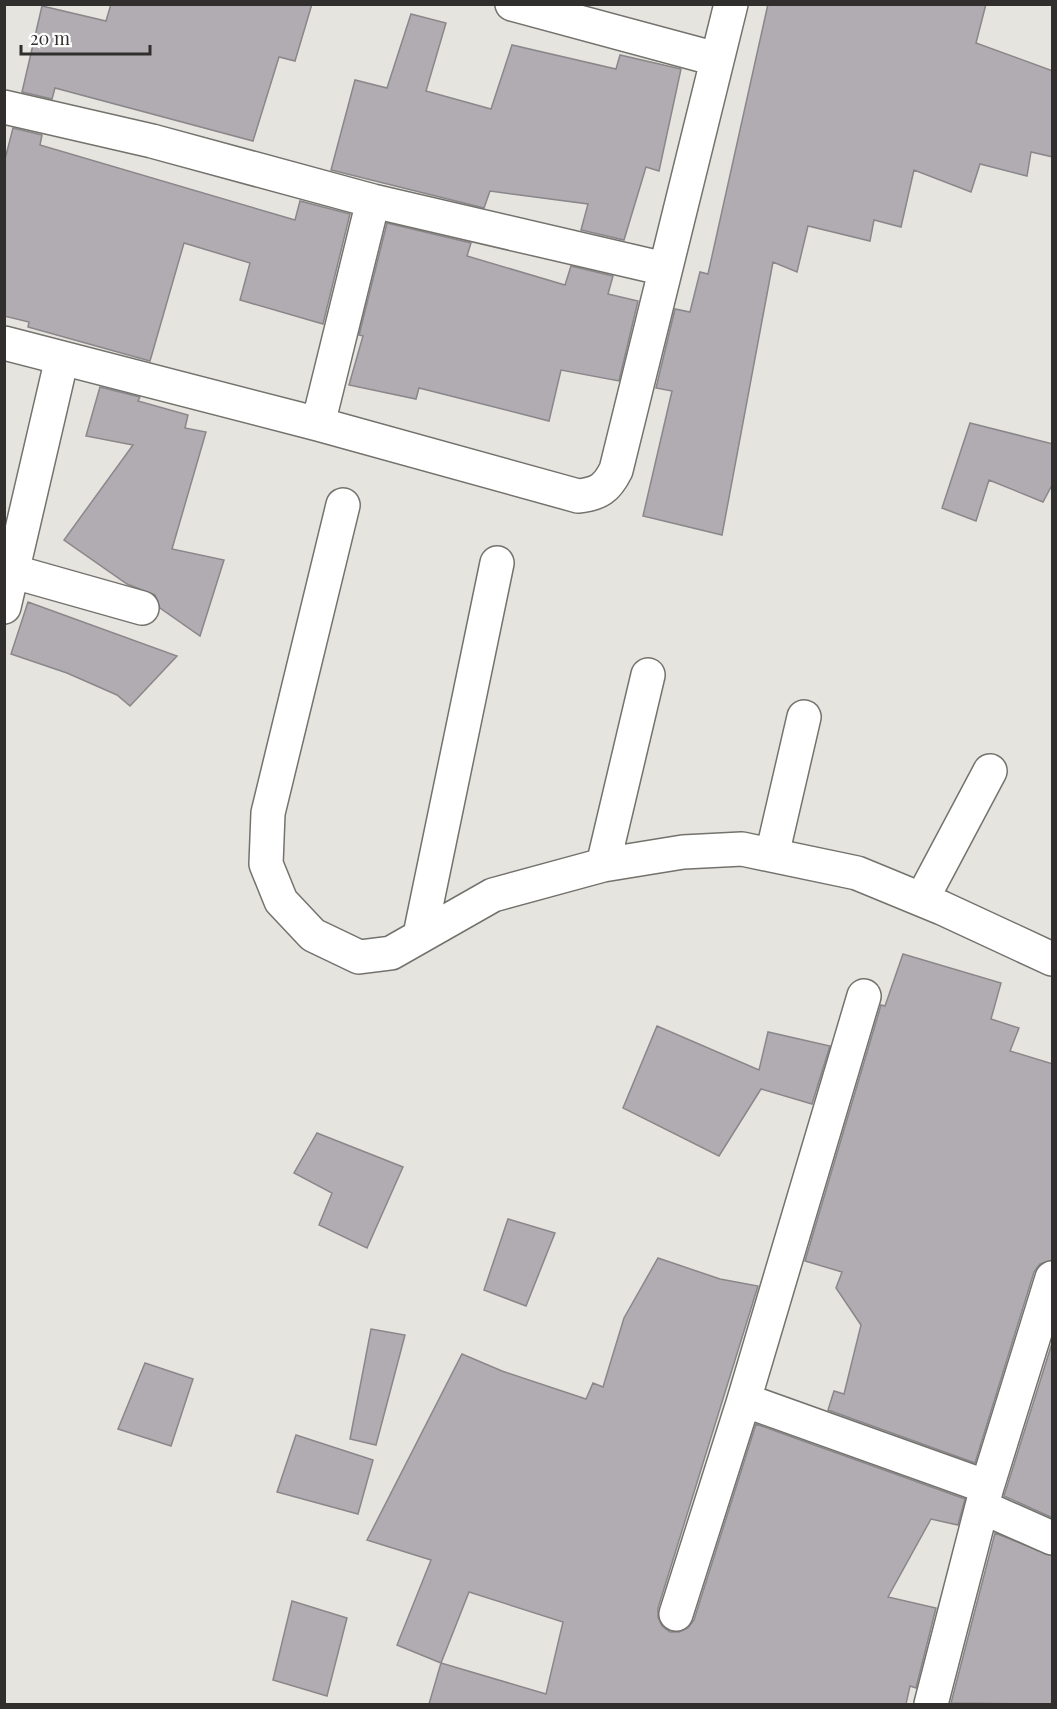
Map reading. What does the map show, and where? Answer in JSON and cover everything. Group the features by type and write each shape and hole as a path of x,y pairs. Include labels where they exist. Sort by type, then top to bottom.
{"street":[{"path":"512,4 716,59"},
{"path":"4,343 318,424 578,496 594,495 608,487 616,470 731,4"},
{"path":"4,107 152,141 373,201 665,269"},
{"path":"318,424 373,201"},
{"path":"4,608 62,358"},
{"path":"343,505 268,813 266,864 281,901 314,935 359,957 391,953 493,896 603,865 683,852 742,849 857,873 922,899 1053,959"},
{"path":"420,935 497,563"},
{"path":"11,571 142,608"},
{"path":"603,865 648,675"},
{"path":"772,855 804,717"},
{"path":"922,899 990,771"},
{"path":"676,1614 744,1400 864,996"},
{"path":"932,1704 984,1497 1053,1278"},
{"path":"744,1400 984,1497 1053,1538"}],"building":[{"path":"111,4 312,4 295,61 279,57 253,141 55,88 52,99 22,92 42,6 106,21"},
{"path":"768,4 986,4 976,43 1053,71 1053,157 1031,152 1027,176 980,164 971,192 914,170 901,227 874,220 870,241 808,226 797,272 773,262 722,535 643,516 672,391 656,388 675,309 690,312 700,272 708,274"},
{"path":"411,14 446,23 426,91 491,109 512,45 616,69 620,55 681,69 659,171 646,167 624,240 581,230 588,204 490,191 484,208 331,170 355,80 387,88"},
{"path":"13,128 42,135 40,145 295,220 300,201 350,214 323,324 240,300 250,263 184,243 150,361 28,327 29,322 4,316 4,163"},
{"path":"387,223 471,243 467,256 565,285 571,266 613,276 608,294 638,301 619,381 561,370 549,421 419,388 416,399 349,385 363,336 359,335"},
{"path":"100,387 140,397 138,401 188,415 185,428 206,432 172,549 224,560 200,636 160,608 155,595 127,584 64,540 133,445 86,436"},
{"path":"970,423 1053,444 1053,483 1043,502 989,480 976,521 942,508"},
{"path":"28,602 177,656 130,706 117,695 67,673 11,654"},
{"path":"903,954 1001,983 991,1019 1019,1028 1010,1051 1053,1064 1053,1260 1040,1264 1034,1272 975,1463 828,1410 834,1391 844,1394 861,1325 836,1288 842,1272 805,1261 881,1005 885,1006"},
{"path":"657,1026 759,1070 768,1032 830,1046 812,1104 761,1089 719,1156 623,1108"},
{"path":"317,1133 403,1167 367,1248 319,1225 332,1193 294,1173"},
{"path":"508,1219 555,1233 526,1306 484,1290"},
{"path":"658,1258 720,1279 758,1286 658,1608 658,1617 662,1626 670,1632 679,1632 688,1628 694,1620 756,1424 965,1499 958,1525 931,1519 888,1597 936,1608 916,1688 910,1686 906,1704 429,1704 441,1663 397,1645 431,1560 367,1540 462,1354 502,1371 586,1399 593,1383 603,1387 624,1318","holes":["469,1592 563,1622 546,1694 441,1663"]},
{"path":"371,1329 405,1335 376,1445 350,1439"},
{"path":"1053,1340 1053,1518 1004,1496"},
{"path":"145,1363 193,1379 171,1446 118,1429"},
{"path":"296,1435 373,1460 358,1514 277,1492"},
{"path":"995,1533 1053,1556 1053,1704 951,1703"},
{"path":"292,1601 347,1618 327,1696 273,1680"}]}
